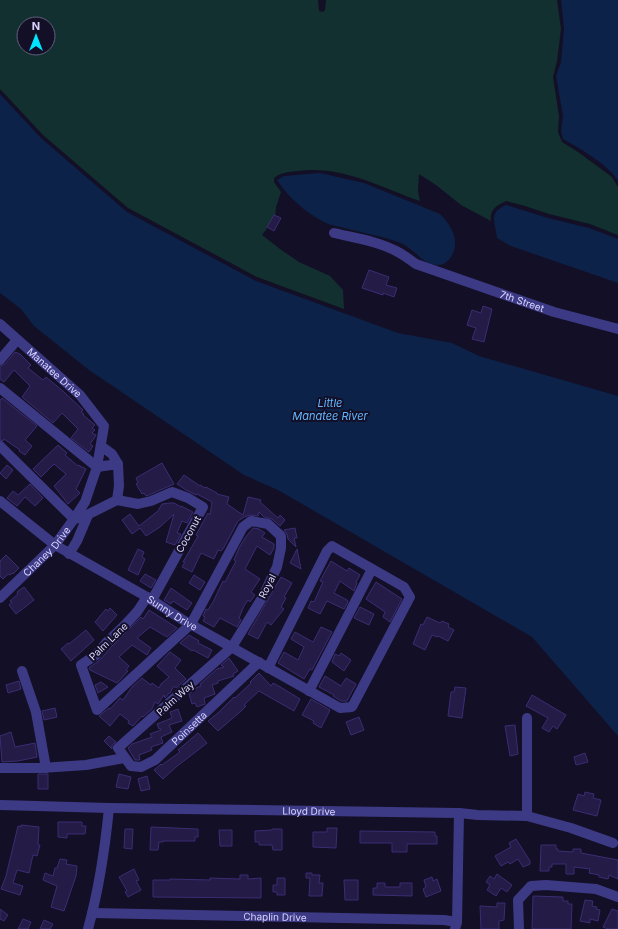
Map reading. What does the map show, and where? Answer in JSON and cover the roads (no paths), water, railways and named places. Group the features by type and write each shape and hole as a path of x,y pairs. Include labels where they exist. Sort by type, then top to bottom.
{"street":[{"name":"7th Street","path":"334,233 367,240 398,252 416,264 554,312 618,329"},
{"name":"Manatee Drive","path":"0,324 80,395 104,426 101,446"},
{"path":"0,360 17,340"},
{"path":"0,388 97,466 118,464"},
{"path":"0,446 74,519 85,502 97,466 101,446 112,454 118,464 119,486 117,500"},
{"name":"Coconut","path":"117,500 138,504 151,501 172,492 188,498 204,507 149,598"},
{"name":"Chaney Drive","path":"0,598 55,546 74,519 117,500"},
{"name":"Sunny Drive","path":"0,501 55,546 149,598 191,624 340,708 352,707 410,596 404,587 372,569"},
{"path":"69,554 77,540 88,514"},
{"name":"Royal","path":"191,624 243,527 251,521 268,524 281,536 281,548 277,567 262,598 232,647"},
{"path":"268,668 327,551 332,546 372,569 309,691"},
{"name":"Palm Lane","path":"149,598 138,612 106,643 96,655 81,665 97,710 191,624"},
{"name":"Palm Way","path":"124,758 118,748 232,647"},
{"name":"Poinsetta","path":"124,758 131,766 141,767 155,760 259,662"},
{"path":"22,671 36,712 46,768"},
{"path":"526,816 527,718"},
{"path":"0,768 46,768 86,765 124,758"},
{"name":"Lloyd Drive","path":"0,805 459,813 526,816 571,828 613,843"},
{"path":"88,929 105,851 109,808"},
{"path":"456,926 459,813"},
{"path":"519,929 518,900 531,886 546,885 596,888 618,897"},
{"name":"Chaplin Drive","path":"92,913 444,920 456,926"}],"water":[{"path":"561,0 618,0 618,181 614,175 601,163 563,139 561,131 563,116 556,76 561,62 564,29"},
{"name":"Little Manatee River","path":"0,94 41,138 127,212 256,281 398,333 452,343 479,356 618,396 618,736 532,637 278,490 244,475 89,370 34,326 21,309 0,293"},
{"path":"320,173 364,183 440,214 451,228 455,239 454,251 451,257 443,264 434,265 424,260 403,244 396,241 326,223 298,204 277,180 284,176"},
{"path":"506,205 548,218 589,228 618,239 618,283 511,246 497,238 494,222 495,214 500,208"}]}
